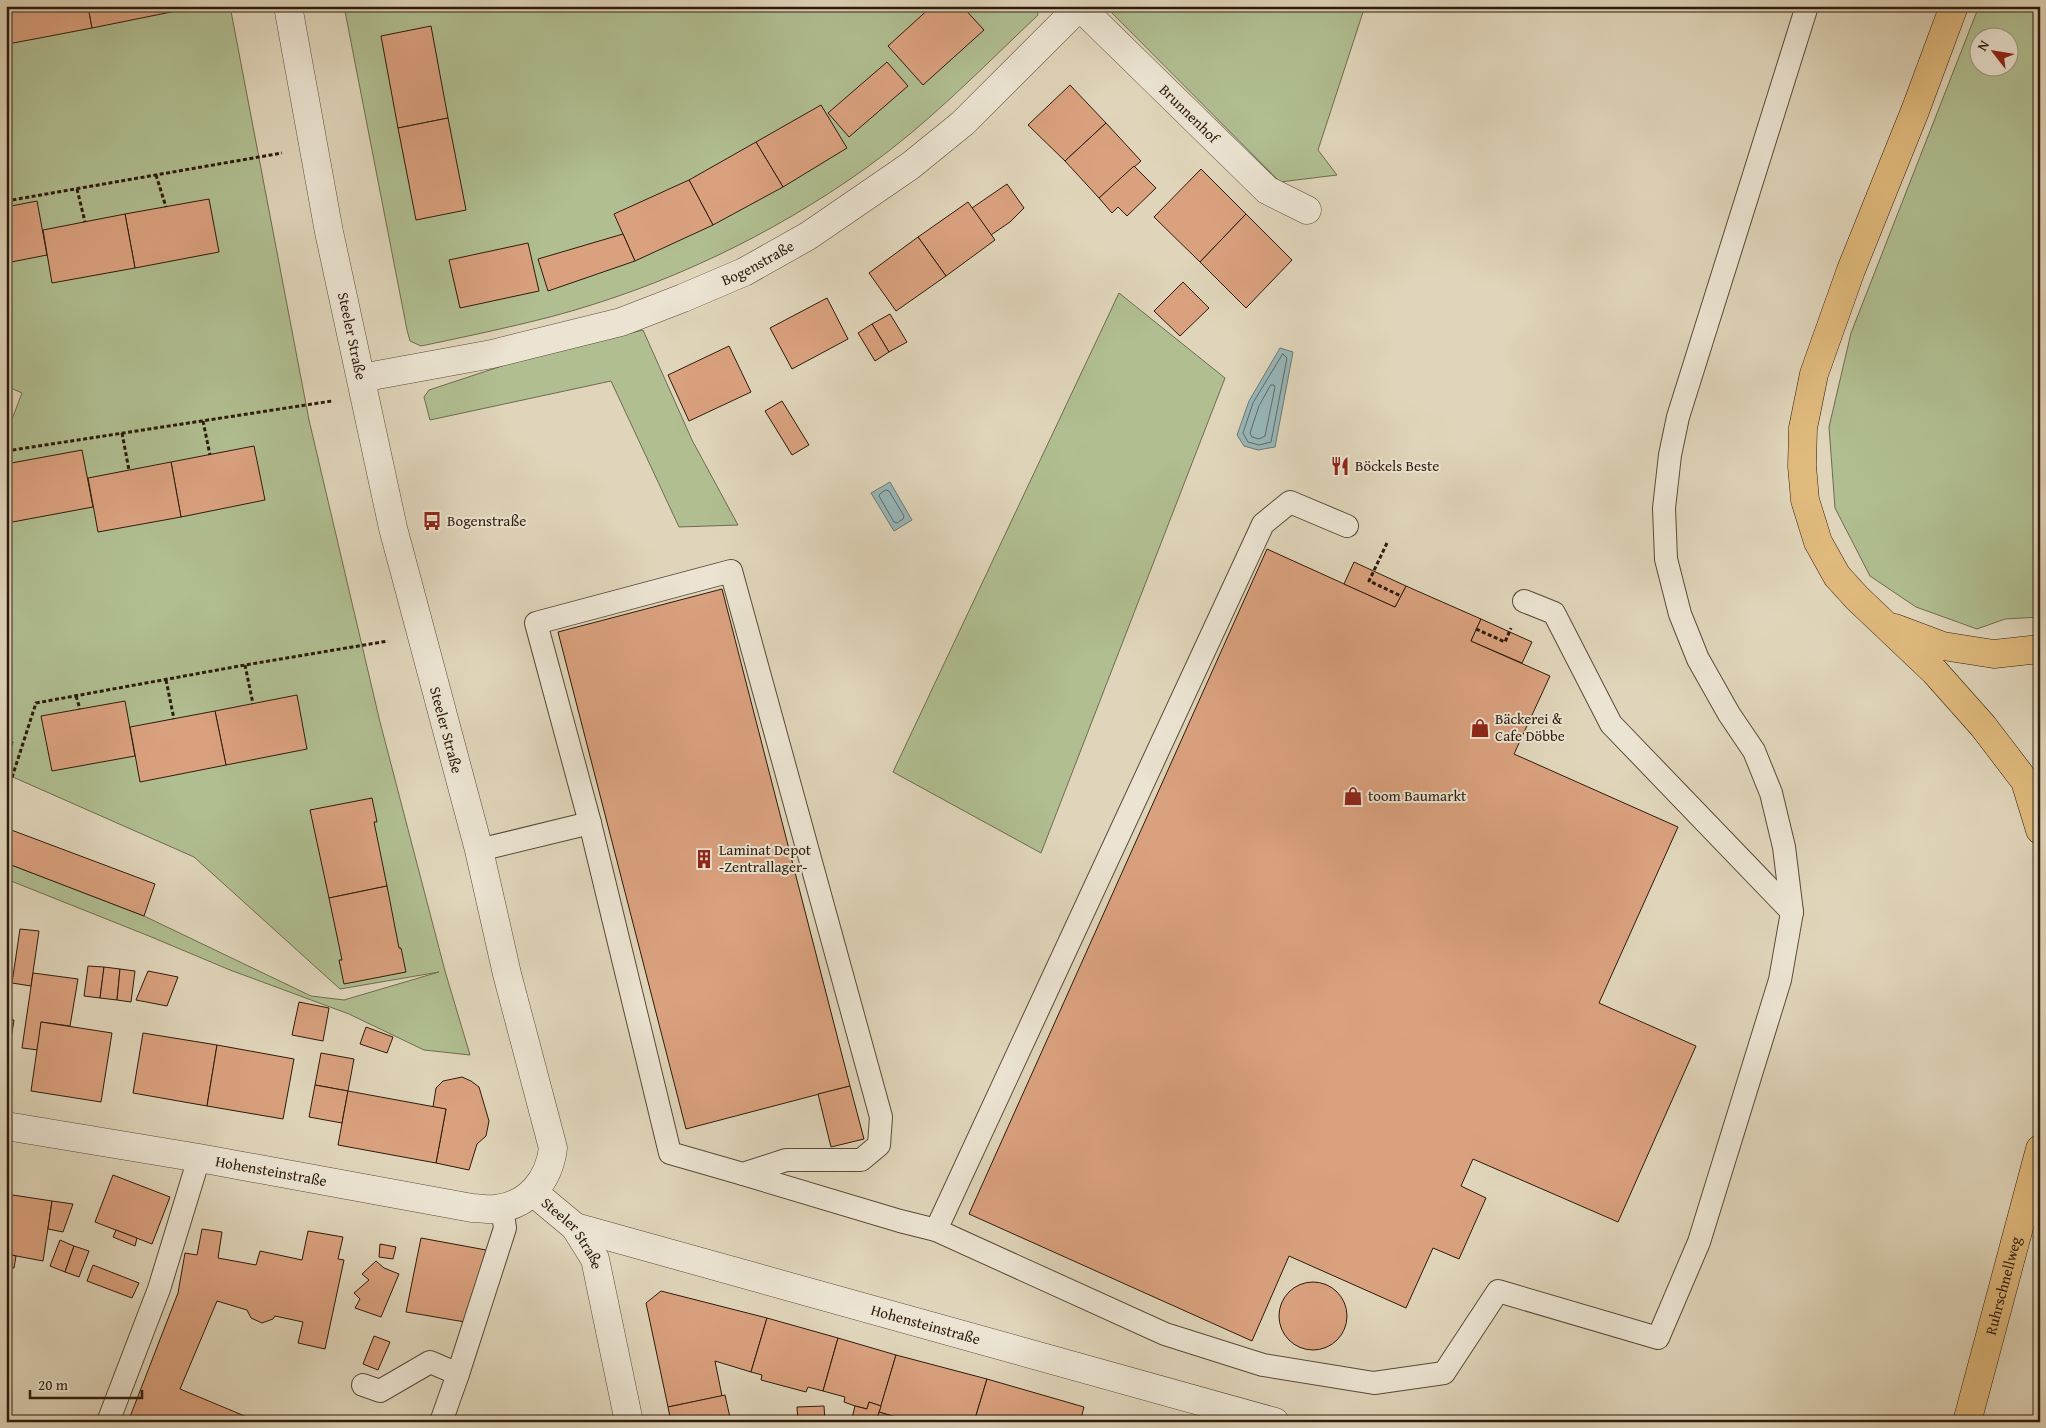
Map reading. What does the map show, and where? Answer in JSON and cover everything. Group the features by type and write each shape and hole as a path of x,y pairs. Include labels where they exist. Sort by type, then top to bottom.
{"highway":[{"path":"1954,6 1915,111 1841,296 1814,374 1803,428 1802,466 1805,500 1818,542 1837,576 1857,598 1887,624 1935,672 1983,726 2025,781 2040,830"},
{"path":"1887,624 1943,646 1994,654 2040,649"},
{"name":"Ruhrschnellweg","path":"1967,1422 2040,1149"}],"street":[{"name":"Steeler Straße","path":"288,6 329,232 393,528 420,636 479,850 507,974 553,1148 551,1163 540,1186 533,1192 575,1227 595,1259 629,1422"},
{"name":"Brunnenhof","path":"1079,7 1267,190 1306,210"},
{"name":"Bogenstraße","path":"363,387 621,322 744,272 808,236 918,160 963,123 1079,7"},
{"name":"Hohensteinstraße","path":"6,1126 199,1158 472,1208 495,1209 514,1204 533,1192"},
{"name":"Hohensteinstraße","path":"575,1227 1275,1422"}],"lane":[{"path":"743,1174 786,1160 861,1160 879,1145 881,1117 731,570 536,623 590,823 670,1153 936,1230 1165,1334 1263,1365 1374,1383 1444,1373 1498,1291 1658,1338 1699,1242 1780,980 1792,912 1784,847 1771,793 1754,751 1729,714 1698,659 1680,614 1666,559 1664,508 1670,455 1678,417 1807,6"},
{"path":"936,1230 1263,524 1290,502 1347,526"},
{"path":"1524,600 1554,613 1611,724 1792,912"},
{"path":"479,850 590,823"},
{"path":"108,1422 159,1289 199,1158"},
{"path":"440,1422 458,1374 505,1228 502,1207"},
{"path":"363,1384 380,1391 430,1362 458,1374"}],"path":[{"path":"6,200 314,147"},
{"path":"156,174 166,207"},
{"path":"77,188 85,222"},
{"path":"6,452 202,421 363,387"},
{"path":"202,421 210,454"},
{"path":"122,433 129,470"},
{"path":"1387,543 1369,581 1401,596"},
{"path":"1476,629 1505,642 1510,632"},
{"path":"6,796 36,703 245,665 420,636"},
{"path":"245,665 253,704"},
{"path":"166,680 174,718"},
{"path":"76,696 80,709"}],"green space":[{"path":"6,6 230,6 309,420 380,722 445,971 470,1055 424,1050 349,1014 230,970 6,879 6,863 144,916 311,996 344,1000 439,972 340,989 194,857 6,774 6,760 13,742 6,739 6,435 22,393 6,386"},
{"path":"344,6 1037,6 1038,15 954,95 889,151 830,193 754,237 675,275 592,305 534,321 421,346 410,341 407,330"},
{"path":"1105,6 1365,6 1318,150 1337,175 1280,182"},
{"path":"1979,6 2040,6 2040,617 2005,619 1977,629 1916,607 1870,576 1835,508 1829,427 1851,333 1968,34 1968,78 2018,78 2018,28 1970,28"},
{"path":"1119,293 1225,378 1041,853 893,772"},
{"path":"643,330 692,440 738,525 679,527 611,381 430,420 424,397 429,390 511,363"}],"water":[{"path":"1280,348 1293,352 1275,447 1258,450 1244,446 1237,435 1249,401"},
{"path":"890,482 912,520 894,531 871,493"}],"building":[{"path":"6,6 88,6 92,28 8,44"},
{"path":"88,6 175,6 176,11 92,28"},
{"path":"932,6 962,6 984,30 923,85 888,46"},
{"path":"431,26 448,118 398,128 381,36"},
{"path":"887,62 908,86 849,137 828,113"},
{"path":"1070,85 1106,123 1065,161 1028,125"},
{"path":"821,105 847,148 783,187 756,142"},
{"path":"448,118 466,210 416,220 398,128"},
{"path":"1106,123 1141,161 1099,198 1065,161"},
{"path":"756,142 783,187 713,225 689,180"},
{"path":"1134,166 1156,188 1127,216 1118,207 1112,213 1099,198"},
{"path":"1201,169 1246,214 1200,262 1154,217"},
{"path":"689,180 713,225 635,261 614,214"},
{"path":"1007,184 1024,208 1010,222 991,235 972,208"},
{"path":"209,199 219,252 135,268 125,214"},
{"path":"37,201 47,255 6,263 6,207"},
{"path":"968,202 995,240 946,276 918,237"},
{"path":"125,214 135,268 52,283 43,230"},
{"path":"1246,214 1292,260 1246,308 1200,262"},
{"path":"623,234 635,261 548,291 538,259"},
{"path":"918,237 946,276 896,311 869,273"},
{"path":"528,243 539,291 460,308 449,260"},
{"path":"1183,282 1209,308 1180,336 1154,311"},
{"path":"827,298 848,339 792,369 770,328"},
{"path":"890,314 907,342 889,352 872,324"},
{"path":"872,324 889,352 875,361 858,333"},
{"path":"729,346 751,392 689,421 668,375"},
{"path":"782,401 809,445 792,455 765,411"},
{"path":"254,446 265,500 181,517 171,462"},
{"path":"82,450 93,507 7,523 6,464"},
{"path":"171,462 181,517 98,532 88,478"},
{"path":"1267,549 1395,607 1406,586 1481,619 1471,641 1550,676 1514,754 1678,827 1599,1003 1696,1046 1618,1222 1473,1159 1461,1186 1486,1198 1459,1259 1433,1248 1406,1308 1289,1256 1252,1341 969,1214"},
{"path":"1354,562 1406,586 1395,607 1344,584"},
{"name":"Laminat Depot -Zentrallager-","path":"722,589 850,1086 686,1129 558,632"},
{"path":"1481,619 1532,642 1522,663 1471,641"},
{"path":"297,695 307,749 226,765 215,711"},
{"path":"125,701 135,756 52,771 41,716"},
{"path":"215,711 226,765 140,782 130,727"},
{"path":"6,739 13,742 6,760"},
{"path":"372,798 377,822 374,822 387,886 329,898 310,810"},
{"path":"6,828 155,884 144,916 6,863"},
{"path":"387,886 399,948 401,948 406,972 344,984 339,960 342,960 329,898"},
{"path":"20,929 39,931 31,986 12,983"},
{"path":"88,966 104,967 100,998 84,996"},
{"path":"104,967 120,969 117,1000 100,998"},
{"path":"120,969 135,971 131,1002 117,1000"},
{"path":"148,971 178,977 167,1006 136,1000"},
{"path":"33,973 78,979 70,1026 41,1022 38,1050 22,1048"},
{"path":"299,1002 329,1008 323,1041 292,1035"},
{"path":"6,1019 14,1020 6,1072"},
{"path":"41,1022 112,1033 101,1102 31,1091"},
{"path":"366,1027 393,1037 387,1053 360,1044"},
{"path":"143,1033 217,1045 207,1106 133,1093"},
{"path":"217,1045 294,1059 283,1119 207,1106"},
{"path":"321,1053 354,1059 348,1091 315,1085"},
{"path":"462,1077 479,1087 489,1121 486,1136 477,1144 469,1170 436,1163 446,1109 433,1107 436,1088 443,1081"},
{"path":"315,1085 348,1091 342,1123 309,1117"},
{"path":"850,1086 864,1139 831,1147 818,1094"},
{"path":"348,1091 446,1109 436,1163 338,1145"},
{"path":"113,1175 170,1197 152,1244 95,1222"},
{"path":"6,1194 52,1201 43,1261 6,1254"},
{"path":"52,1201 73,1204 63,1232 48,1229"},
{"path":"202,1229 222,1232 218,1258 256,1265 260,1251 302,1260 308,1231 343,1237 338,1259 344,1260 325,1349 298,1343 303,1322 275,1316 273,1319 262,1323 251,1318 247,1310 217,1301 180,1389 259,1422 128,1422 178,1293 185,1253 197,1255"},
{"path":"116,1230 137,1238 135,1246 113,1237"},
{"path":"421,1238 486,1250 480,1277 465,1322 406,1312"},
{"path":"60,1240 74,1246 65,1272 50,1266"},
{"path":"380,1244 396,1247 393,1259 379,1257"},
{"path":"74,1246 89,1251 79,1277 65,1272"},
{"path":"6,1254 16,1256 14,1268 6,1267"},
{"path":"376,1261 384,1268 399,1274 381,1317 355,1308 360,1299 354,1293 369,1280 362,1274"},
{"path":"93,1265 139,1283 132,1298 87,1281"},
{"path":"1313,1282 1326,1285 1337,1292 1344,1303 1347,1316 1344,1329 1337,1340 1326,1347 1313,1350 1300,1347 1289,1340 1282,1329 1279,1316 1282,1303 1289,1292 1300,1285"},
{"path":"661,1291 767,1318 751,1372 715,1361 722,1396 668,1407 646,1303"},
{"path":"767,1318 838,1338 823,1391 808,1387 806,1392 761,1380 762,1375 751,1372"},
{"path":"374,1336 390,1342 378,1370 363,1364"},
{"path":"838,1338 896,1355 881,1406 869,1402 867,1409 855,1406 844,1402 845,1397 823,1391"},
{"path":"896,1355 987,1379 974,1422 912,1422 879,1412"},
{"path":"987,1379 1084,1407 1080,1422 974,1422"},
{"path":"725,1395 731,1422 671,1422 668,1407"},
{"path":"869,1402 881,1406 876,1422 851,1422 855,1406 867,1409"},
{"path":"824,1406 825,1422 798,1422 797,1407"},
{"path":"879,1412 912,1422 876,1422"}],"place":[{"name":"Böckels Beste","path":"1340,466"},
{"name":"Bogenstraße","path":"432,521"},
{"name":"Bäckerei & Cafe Döbbe","path":"1480,728"},
{"name":"toom Baumarkt","path":"1353,796"},
{"name":"Laminat Depot -Zentrallager-","path":"704,859"}]}
